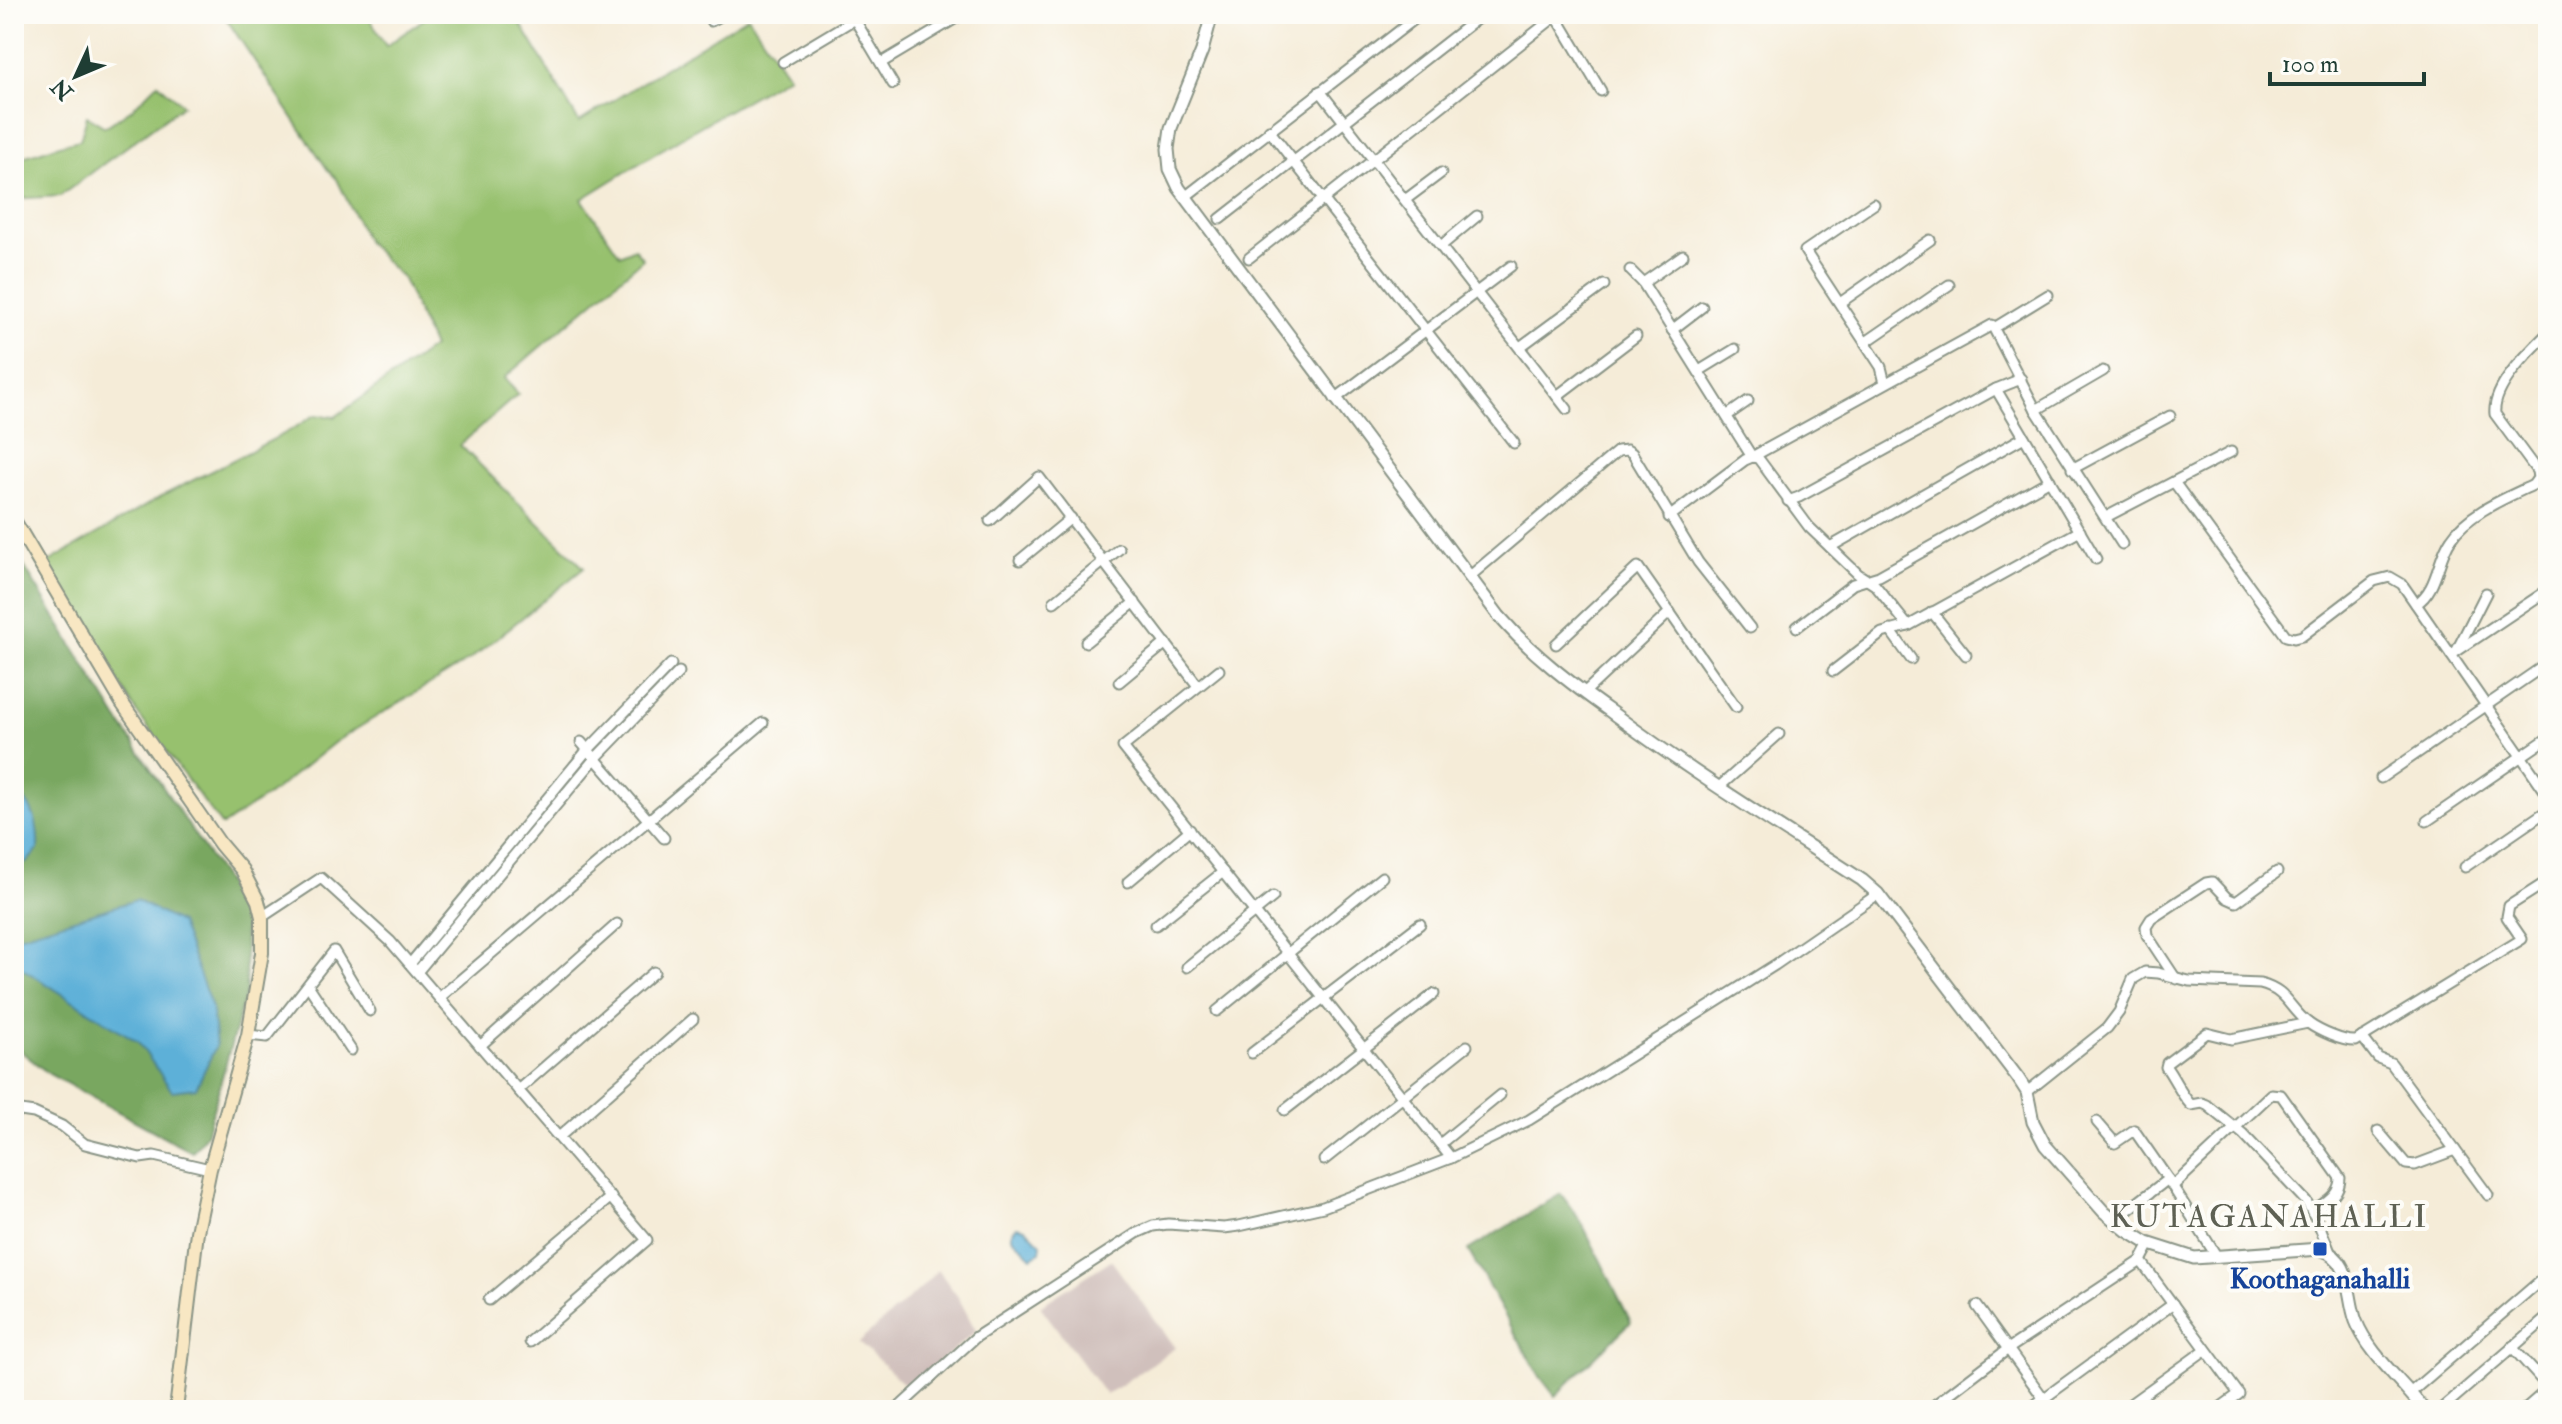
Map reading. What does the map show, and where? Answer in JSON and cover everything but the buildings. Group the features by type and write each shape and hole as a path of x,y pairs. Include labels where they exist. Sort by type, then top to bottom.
{"main road":[{"path":"14,520 122,703 220,844 242,870 258,901 262,917 262,953 248,1035 210,1169 191,1272 176,1410"}],"street":[{"path":"711,21 724,14"},
{"path":"881,63 963,14"},
{"path":"1212,14 1202,51 1171,128 1168,149 1170,169 1185,197 1499,616 1548,666 1649,741 1862,880 1878,894 2027,1092 2033,1122 2045,1145 2104,1212 2150,1244 2194,1258 2320,1249 2341,1261 2357,1325 2424,1410"},
{"path":"1185,197 1421,14"},
{"path":"1220,219 1483,14"},
{"path":"1249,258 1556,15 1601,91"},
{"path":"783,62 857,16 893,84"},
{"path":"1320,91 1567,409"},
{"path":"1269,130 1514,443"},
{"path":"1405,200 1441,173"},
{"path":"1874,204 1805,251 1866,342 1881,367 1885,383"},
{"path":"1441,246 1477,216"},
{"path":"1840,303 1930,240"},
{"path":"1643,283 1683,255"},
{"path":"1335,399 1511,266"},
{"path":"1630,270 1643,283 1752,457 1764,464 1809,527 1858,574 1875,585 1908,626"},
{"path":"1520,347 1604,285"},
{"path":"1866,342 1949,285"},
{"path":"1994,328 2048,295"},
{"path":"1672,330 1702,307"},
{"path":"1669,517 1752,457 1992,325 2036,410 2122,544"},
{"path":"2416,604 2432,585 2451,538 2482,511 2533,485 2538,478 2537,471 2495,414 2494,403 2517,364 2548,333"},
{"path":"1557,396 1636,336"},
{"path":"1699,371 1735,349"},
{"path":"2036,410 2103,371"},
{"path":"1788,501 1996,389 2021,379"},
{"path":"1996,389 2096,559"},
{"path":"1728,415 1748,401"},
{"path":"2072,469 2170,416"},
{"path":"1830,547 2024,437"},
{"path":"1469,577 1622,450 1632,453 1698,562 1750,628"},
{"path":"2106,517 2231,452"},
{"path":"990,521 1039,477 1198,686"},
{"path":"1797,627 1853,584 1879,576 2050,480"},
{"path":"2174,482 2286,636 2302,636 2374,581 2390,577 2402,584 2454,654 2548,795"},
{"path":"1020,560 1071,518"},
{"path":"1833,671 1882,633 1908,626 2080,531"},
{"path":"1054,602 1119,549"},
{"path":"1556,644 1638,567 1736,707"},
{"path":"2454,654 2548,590"},
{"path":"2454,654 2486,593"},
{"path":"1086,642 1135,602"},
{"path":"1584,693 1670,612"},
{"path":"1932,612 1966,655"},
{"path":"1890,630 1911,659"},
{"path":"1119,682 1166,643"},
{"path":"2381,778 2548,663"},
{"path":"413,968 588,750 675,668"},
{"path":"1219,670 1123,747 1451,1158"},
{"path":"439,998 763,723"},
{"path":"1719,787 1779,734"},
{"path":"2427,821 2548,738"},
{"path":"588,750 664,838"},
{"path":"2465,867 2548,810"},
{"path":"1128,882 1190,830"},
{"path":"1156,925 1223,872"},
{"path":"2176,979 2147,935 2146,927 2151,919 2206,883 2217,885 2227,898 2236,902 2277,872"},
{"path":"1217,1011 1382,877"},
{"path":"262,917 321,878 390,941 647,1240 530,1342"},
{"path":"2027,1092 2107,1028 2119,1012 2133,979 2145,972 2176,979 2269,986 2285,996 2308,1023 2350,1042 2522,939 2507,917 2509,906 2548,881"},
{"path":"896,1410 976,1337 1137,1233 1168,1224 1224,1228 1239,1226 1323,1207 1451,1158 1542,1112 1775,965 1878,894"},
{"path":"1187,967 1273,897"},
{"path":"480,1046 617,924"},
{"path":"1252,1053 1420,924"},
{"path":"248,1035 267,1037 334,951 370,1011"},
{"path":"518,1090 654,972"},
{"path":"308,985 351,1050"},
{"path":"1285,1110 1434,994"},
{"path":"559,1137 693,1019"},
{"path":"2308,1023 2231,1039 2207,1033 2167,1063 2166,1067 2191,1105 2207,1105 2236,1128 2306,1201 2330,1252"},
{"path":"2362,1037 2378,1058 2391,1063 2488,1195"},
{"path":"1324,1160 1467,1046"},
{"path":"2115,1220 2170,1183 2271,1094 2281,1095 2340,1178 2336,1194 2312,1212"},
{"path":"1440,1144 1500,1095"},
{"path":"14,1110 34,1113 62,1126 85,1144 140,1158 154,1156 210,1169"},
{"path":"2097,1122 2115,1143 2134,1130 2217,1257"},
{"path":"2378,1131 2406,1164 2415,1165 2455,1150"},
{"path":"489,1300 611,1197"},
{"path":"1928,1410 2008,1349 2141,1261 2150,1244"},
{"path":"2141,1261 2239,1394 2217,1410"},
{"path":"2410,1393 2540,1281 2548,1279"},
{"path":"2028,1410 2173,1304"},
{"path":"1977,1306 2052,1410"},
{"path":"2440,1410 2548,1317"},
{"path":"2512,1347 2548,1388 2524,1410"},
{"path":"2122,1410 2205,1350"}],"shaded area":[{"path":"1111,1260 1175,1348 1106,1395 1040,1306"},
{"path":"938,1270 958,1297 976,1331 908,1388 859,1342"}],"green space":[{"path":"223,14 367,14 386,46 431,14 515,14 579,122 748,16 788,76 582,199 620,255 634,248 643,259 504,378 518,394 460,445 584,568 472,658 335,742 274,791 222,826 138,714 47,563 166,494 315,415 335,417 433,347 403,279 367,242 337,179"},
{"path":"158,83 183,105 60,196 14,199 14,159 80,140 87,116 105,127 132,109"},
{"path":"14,550 117,718 244,909 246,991 206,1135 192,1152 49,1074 14,1046"},
{"path":"1561,1194 1582,1223 1631,1322 1555,1396 1538,1374 1468,1250"}],"water":[{"path":"14,789 31,809 36,824 38,850 26,863 14,865"},
{"path":"136,900 180,923 212,1008 216,1046 196,1088 172,1091 138,1042 15,964 15,937"},
{"path":"1017,1226 1025,1228 1041,1244 1040,1252 1032,1257 1012,1237"}],"place":[{"name":"Koothaganahalli","path":"2320,1249"}],"district":[{"name":"KUTAGANAHALLI","path":"2269,1216"}]}
